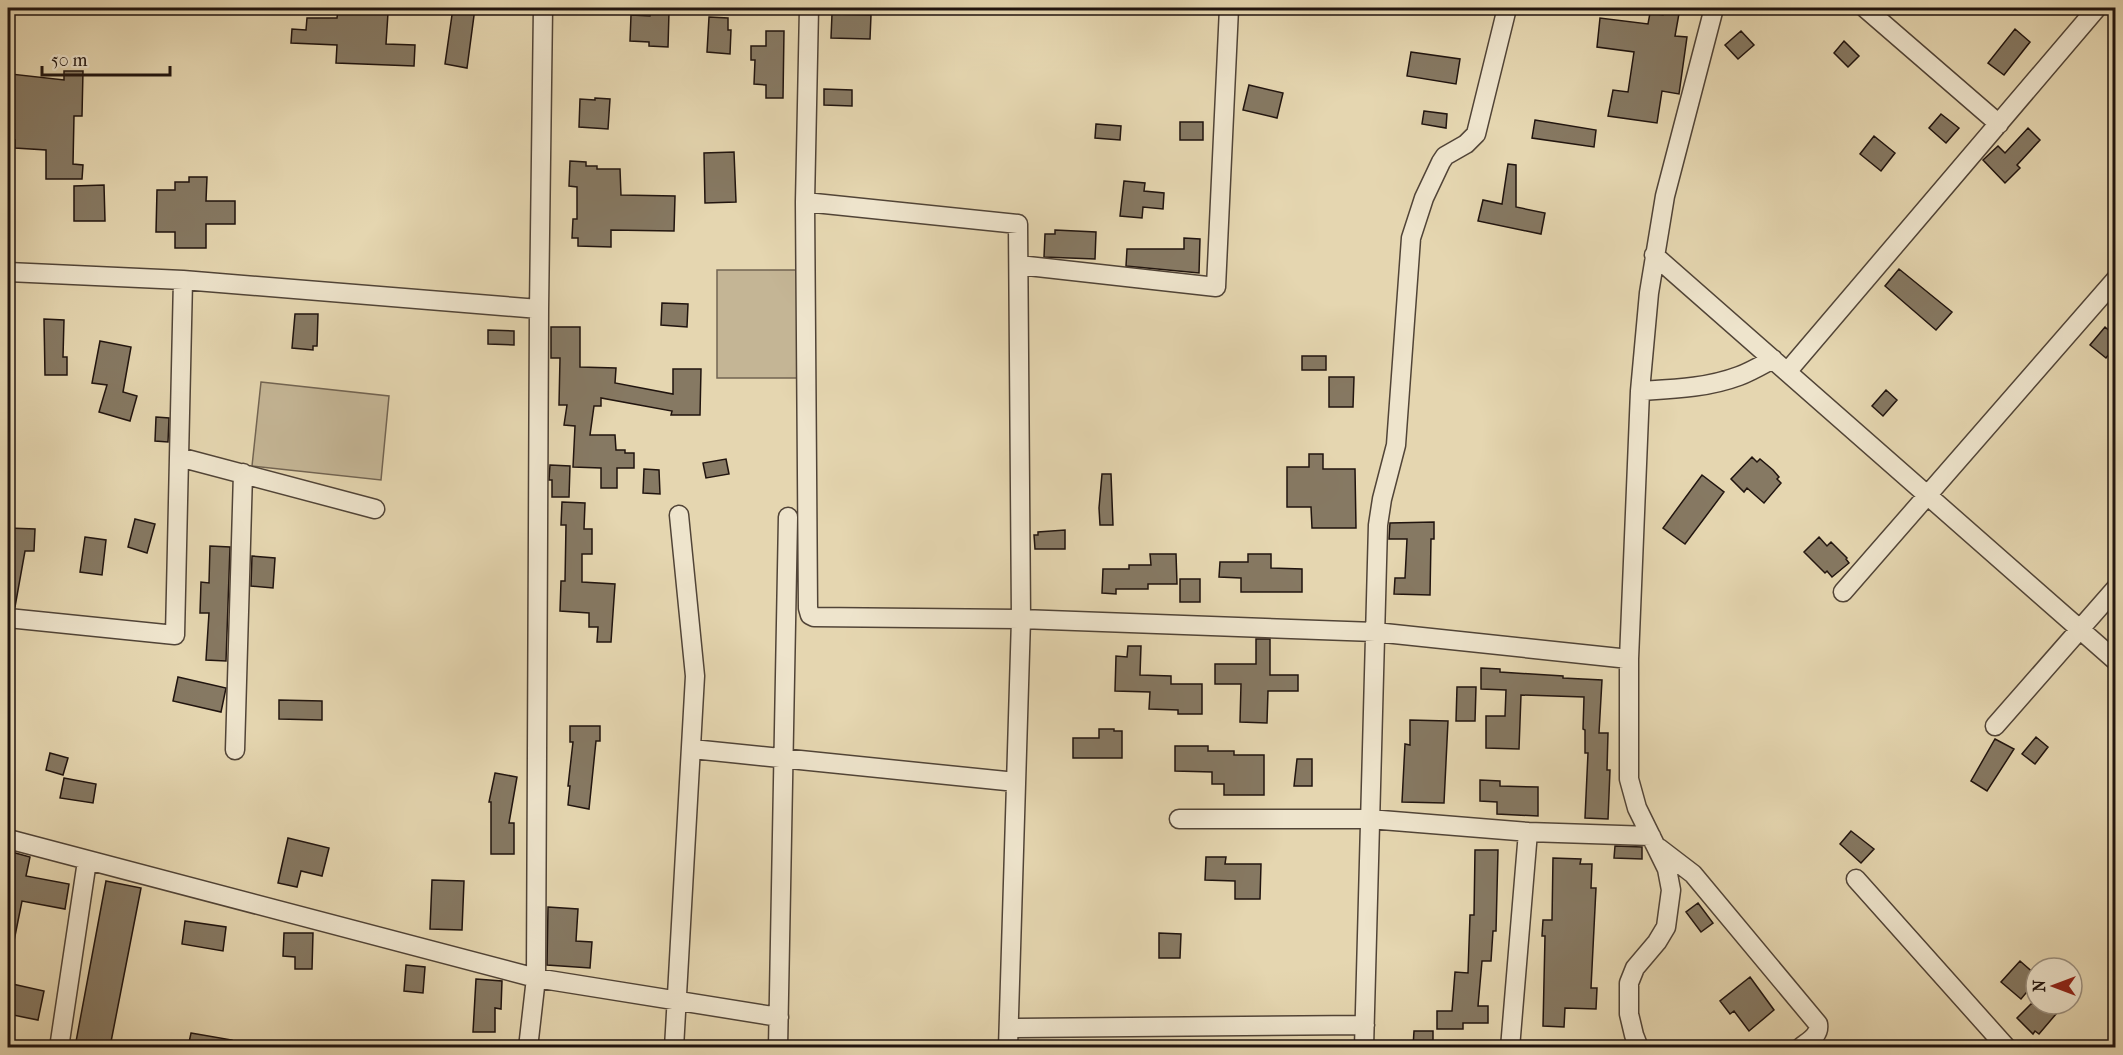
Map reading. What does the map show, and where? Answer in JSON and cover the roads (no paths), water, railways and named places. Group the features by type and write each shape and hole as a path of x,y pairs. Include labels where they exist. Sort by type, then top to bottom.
{"street":[{"path":"528,1047 536,978 538,309 543,8"},
{"path":"809,8 805,202 808,608 810,615 814,617 1021,619 1375,632 1629,659"},
{"path":"1019,265 1216,287 1229,8"},
{"path":"1364,1047 1379,516 1396,445 1411,238 1424,198 1444,156 1466,144 1476,134 1507,8"},
{"path":"1639,1047 1629,1014 1629,983 1635,968 1666,927 1671,890 1667,869 1637,808 1629,779 1629,659 1640,392 1654,255 1665,196 1714,8"},
{"path":"1865,8 1999,124"},
{"path":"1787,372 2097,8"},
{"path":"805,202 1018,224 1021,619 1008,1047"},
{"path":"1654,255 2115,662"},
{"path":"8,272 183,280 538,309"},
{"path":"1843,592 2115,279"},
{"path":"8,618 175,635 183,280"},
{"path":"1640,392 1682,389 1717,383 1741,376 1773,359"},
{"path":"179,457 375,509"},
{"path":"235,750 243,473"},
{"path":"674,1047 695,676 679,516"},
{"path":"778,1047 788,517"},
{"path":"1995,726 2115,588"},
{"path":"692,749 1016,782"},
{"path":"1179,819 1369,819 1654,842 1693,874 1818,1024 1819,1029 1816,1035 1800,1047"},
{"path":"1510,1047 1528,832"},
{"path":"8,839 536,978 779,1017"},
{"path":"59,1047 87,861"},
{"path":"1856,879 2007,1047"},
{"path":"1009,1028 1365,1025"}]}
